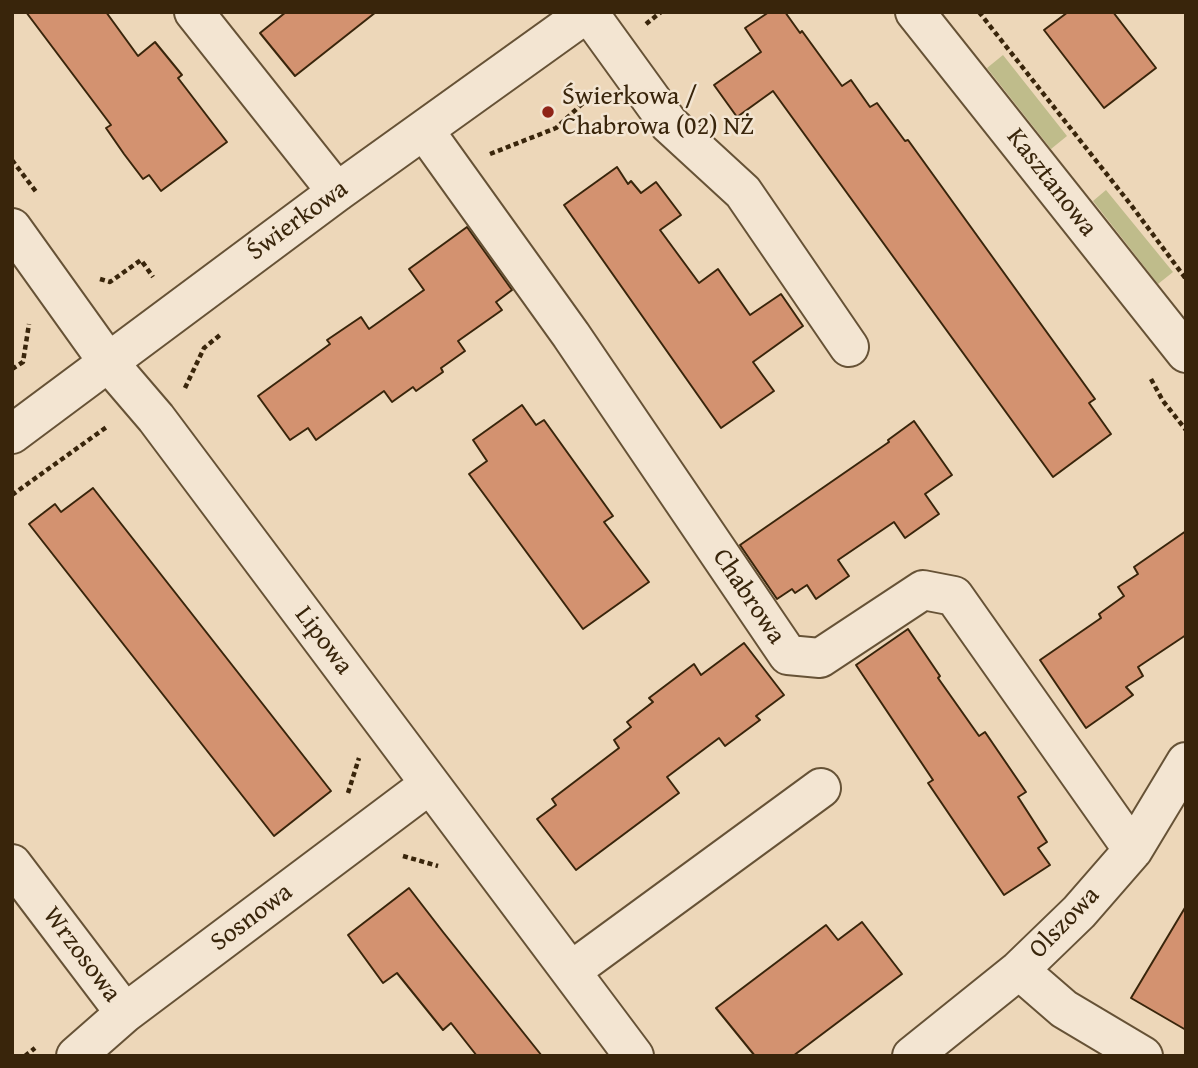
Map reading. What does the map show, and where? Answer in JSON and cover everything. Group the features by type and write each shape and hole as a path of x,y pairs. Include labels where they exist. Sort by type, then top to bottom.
{"street":[{"path":"194,12 337,192"},
{"path":"588,12 669,124 743,192 849,347"},
{"name":"Świerkowa","path":"12,434 337,192 588,12"},
{"name":"Kasztanowa","path":"915,12 1186,353"},
{"name":"Chabrowa","path":"424,130 571,335 788,655 820,658 923,590 954,596 1133,850"},
{"name":"Lipowa","path":"12,228 108,362 156,418 634,1056"},
{"name":"Olszowa","path":"912,1056 1019,970 1079,912 1133,850 1186,762"},
{"name":"Sosnowa","path":"76,1056 125,1013 430,783"},
{"path":"571,971 821,788"},
{"name":"Wrzosowa","path":"12,864 125,1013"},
{"path":"1019,970 1064,1009 1143,1056"}],"path":[{"path":"451,167 556,128 600,87 619,55 649,21 661,12"},
{"path":"979,12 1186,279"},
{"path":"106,426 134,434 156,418 181,394 204,348 223,332"},
{"path":"106,426 115,437"},
{"path":"12,495 106,426"},
{"path":"360,753 340,818 361,836 391,853 448,868"},
{"path":"25,1056 37,1046"}],"shaded area":[{"path":"1003,55 1067,136 1051,149 987,68"},
{"path":"1106,190 1173,272 1158,284 1093,201"}],"building":[{"path":"26,12 106,12 138,56 155,42 182,75 178,78 227,142 161,191 149,175 143,179 124,154 106,128 111,125"},
{"path":"286,12 376,12 295,76 260,33"},
{"path":"769,12 785,12 842,86 851,80 870,107 877,103 905,141 908,140 1095,399 1089,403 1111,434 1053,477 773,91 737,117 714,85 761,52 745,28"},
{"path":"1068,12 1113,12 1156,68 1104,108 1044,30"},
{"path":"617,167 628,184 631,181 641,193 656,182 681,215 660,230 699,283 718,269 750,315 781,294 803,326 753,362 774,391 721,428 564,205"},
{"path":"467,227 512,290 496,302 502,310 458,341 465,351 441,368 443,372 416,391 413,387 392,402 384,391 316,440 308,428 290,440 258,396 330,344 327,340 361,317 369,329 424,290 409,269"},
{"path":"522,405 536,425 544,420 613,516 604,522 649,582 583,629 469,474 487,461 473,440"},
{"path":"914,421 952,475 925,494 939,514 905,538 894,522 838,560 849,576 816,599 807,585 795,593 792,589 777,599 740,545 889,442 888,440"},
{"path":"93,488 331,791 274,836 29,524 55,504 61,512"},
{"path":"1186,531 1186,635 1138,667 1143,676 1126,687 1133,695 1086,728 1040,660 1101,618 1099,614 1124,596 1118,587 1138,574 1134,567"},
{"path":"908,629 979,736 985,732 1026,792 1018,797 1047,842 1038,848 1050,865 1004,895 928,783 933,780 856,665"},
{"path":"744,643 784,695 756,716 760,720 725,746 719,738 667,777 679,793 576,870 537,819 556,805 552,799 619,748 614,740 631,727 627,722 653,702 649,698 694,664 701,675"},
{"path":"409,888 542,1056 477,1056 451,1023 443,1030 397,973 383,983 348,935"},
{"path":"1186,906 1186,1030 1131,998"},
{"path":"862,922 902,974 793,1056 755,1056 716,1008 826,925 838,940"}],"place":[{"name":"Świerkowa / Chabrowa (02) NŻ","path":"548,112"}]}
